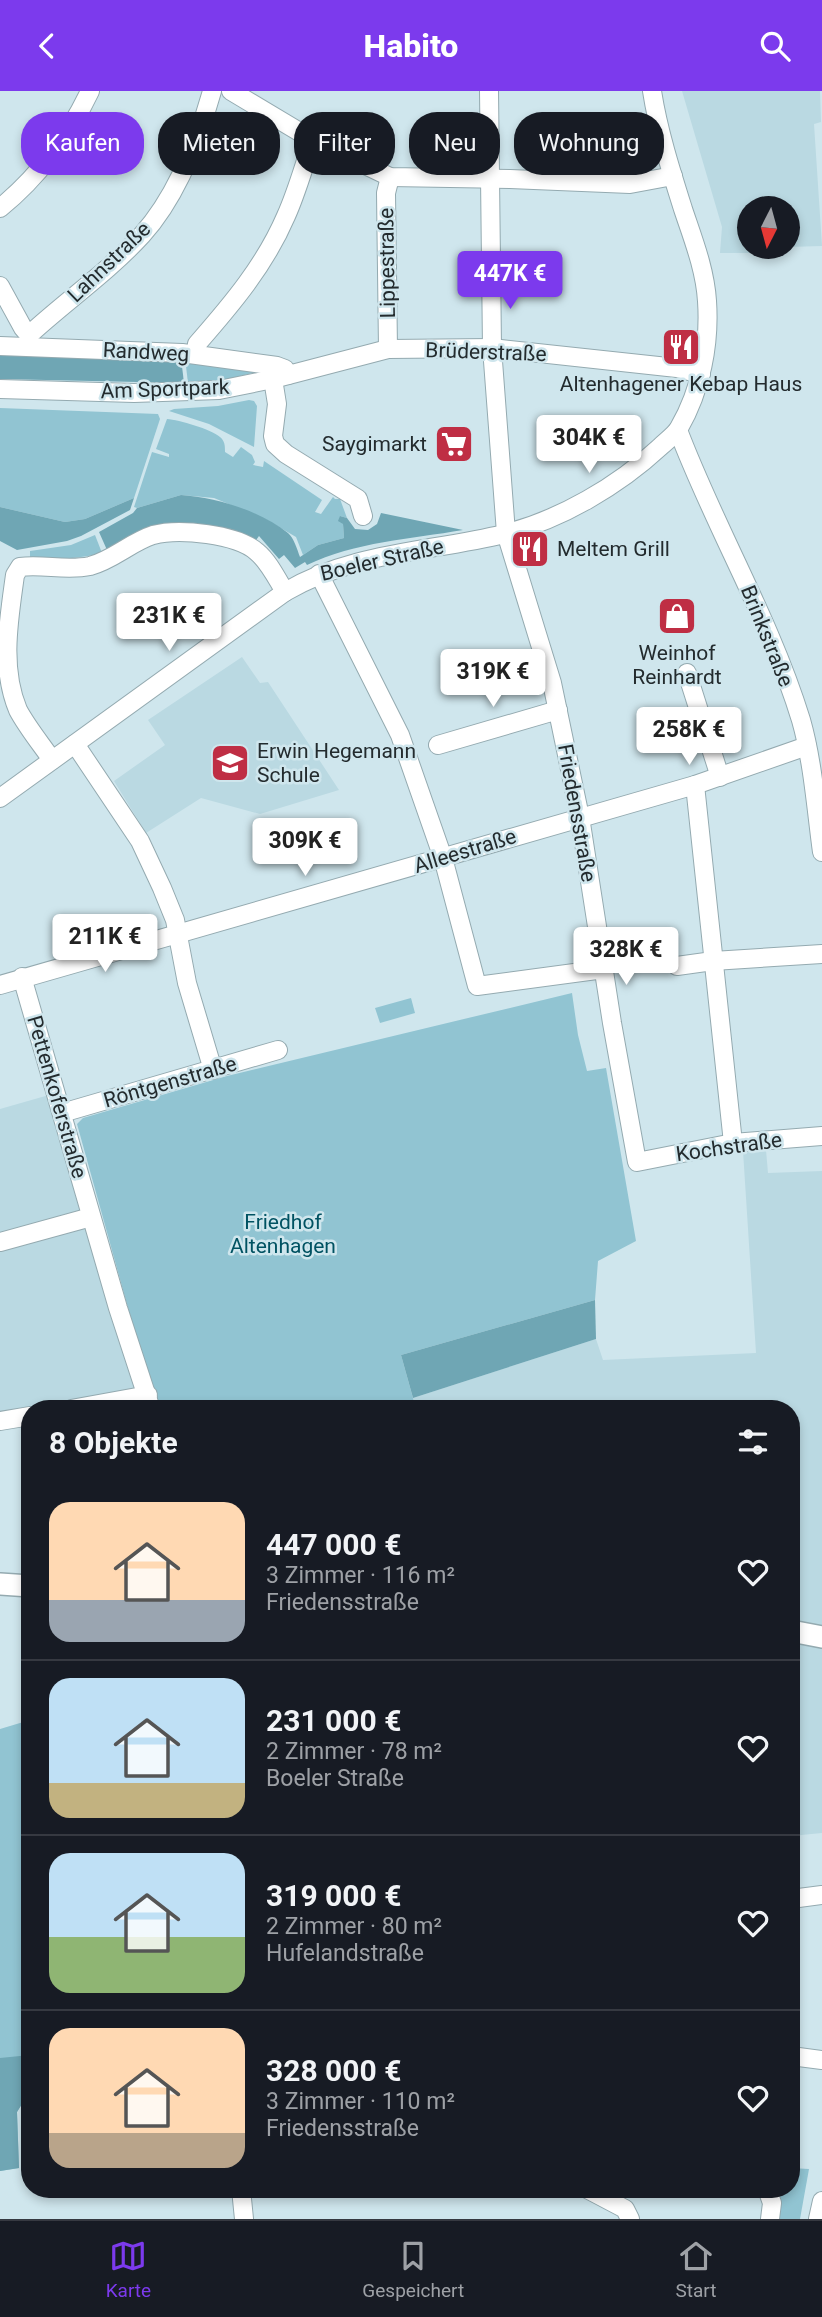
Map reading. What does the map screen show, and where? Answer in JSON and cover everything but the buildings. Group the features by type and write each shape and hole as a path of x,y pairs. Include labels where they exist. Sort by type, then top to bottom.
{"main road":[{"path":"0,1584 21,1585"},
{"path":"800,1633 822,1637"}],"street":[{"path":"0,208 61,143 90,91"},
{"name":"Lahnstraße","path":"29,341 142,235 172,190 188,158 212,91"},
{"path":"231,91 294,129"},
{"name":"Friedensstraße","path":"489,91 492,348 506,533 558,710 580,817 637,1162"},
{"path":"652,91 673,176 697,250 705,287 708,321 701,373 678,431"},
{"path":"195,354 197,344 245,288 271,247 287,215 301,175"},
{"path":"386,175 630,184 673,176"},
{"name":"Lippestraße","path":"388,349 386,193 390,177"},
{"path":"0,286 29,341"},
{"name":"Randweg","path":"0,346 29,341 195,354 277,366 285,369 280,377"},
{"name":"Brüderstraße","path":"280,377 388,349 492,348 677,368 701,373"},
{"path":"280,377 275,444 286,454 358,499 363,516"},
{"name":"Am Sportpark","path":"0,389 187,393 219,390 280,377"},
{"name":"Boeler Straße","path":"0,798 285,592 339,566 398,552 506,533 548,518 612,484 651,456 678,431"},
{"name":"Brinkstraße","path":"678,431 693,471 778,655 807,746 822,852"},
{"path":"52,760 18,709 5,665 2,646 18,568 91,565 119,555 155,535 193,533 233,540 249,546 258,552 269,566 285,592"},
{"path":"319,574 400,735 443,858 477,986 604,969"},
{"path":"687,673 720,777"},
{"path":"438,745 558,710"},
{"path":"75,744 140,841 166,899 187,983 214,1070"},
{"name":"Alleestraße","path":"0,985 695,785 807,746"},
{"path":"695,785 733,1143"},
{"path":"677,966 822,954"},
{"name":"Pettenkoferstraße","path":"22,977 118,1308 148,1400"},
{"name":"Röntgenstraße","path":"62,1113 278,1050"},
{"name":"Kochstraße","path":"637,1162 733,1143 822,1136"},
{"path":"0,1241 91,1217"},
{"path":"0,1421 21,1418"},
{"path":"800,1898 822,1895"},
{"path":"800,2057 822,2060"},
{"path":"242,2198 244,2219"},
{"path":"604,2198 625,2209 630,2219"},
{"path":"770,2198 770,2219"},
{"path":"818,2219 822,2201"}],"shaded area":[{"path":"682,91 820,91 821,122 814,124 822,246 800,247 800,196 737,196 737,253 720,253 722,227"},
{"path":"0,351 181,358 184,383 0,379"},
{"path":"181,495 223,502 265,518 290,535 300,557 318,545 344,538 343,524 338,521 340,516 347,518 355,529 368,530 377,524 381,513 463,530 364,546 307,565 305,562 295,568 284,555 279,559 259,536 254,543 204,530 107,550 99,532 137,508"},
{"path":"134,498 130,510 67,541 17,550 0,541 0,507 65,522 85,519"},
{"name":"Erwin Hegemann Schule","path":"242,657 260,683 268,682 339,790 260,814 201,798 146,833 114,781 165,745 148,720"},
{"path":"49,1095 148,1395 120,1400 21,1400 21,1413 0,1421 0,1109"},
{"path":"766,1150 768,1173 822,1171 822,1833 800,1835 800,1400 413,1398 596,1339 603,1360 756,1353 743,1151"},
{"path":"595,1300 596,1339 413,1398 401,1355"},
{"path":"21,2056 21,2106 17,2112 19,2168 0,2171 0,2058"}],"green space":[{"path":"185,358 265,370 228,379 188,383"},
{"path":"254,401 257,406 254,447 209,424 169,411 218,406"},
{"path":"0,408 158,414 160,419 134,498 85,519 65,522 0,507"},
{"path":"167,419 195,425 216,434 223,440 225,452 233,457 241,447 252,455 255,462 253,465 263,467 264,461 322,500 315,512 321,514 333,497 340,499 347,518 340,516 344,538 318,545 303,555 296,537 267,520 214,498 181,495 134,507 152,452 169,457 169,454 156,449"},
{"path":"95,535 102,553 84,557 30,558 30,551 71,545"},
{"name":"Friedhof Altenhagen","path":"572,993 587,1071 606,1068 636,1241 598,1261 595,1300 401,1355 414,1400 154,1400 77,1124 83,1118 227,1076"},
{"path":"411,998 415,1013 380,1023 375,1008"},
{"path":"21,1723 21,2106 17,2112 19,2168 0,2171 0,1729"},
{"path":"800,2168 809,2169 800,2219 778,2219 776,2198 800,2198"}],"place":[{"name":"Altenhagener Kebap Haus","path":"681,347"},
{"name":"Saygimarkt","path":"454,444"},
{"name":"Meltem Grill","path":"530,549"},
{"name":"Weinhof Reinhardt","path":"677,616"},
{"name":"Erwin Hegemann Schule","path":"230,763"}]}
